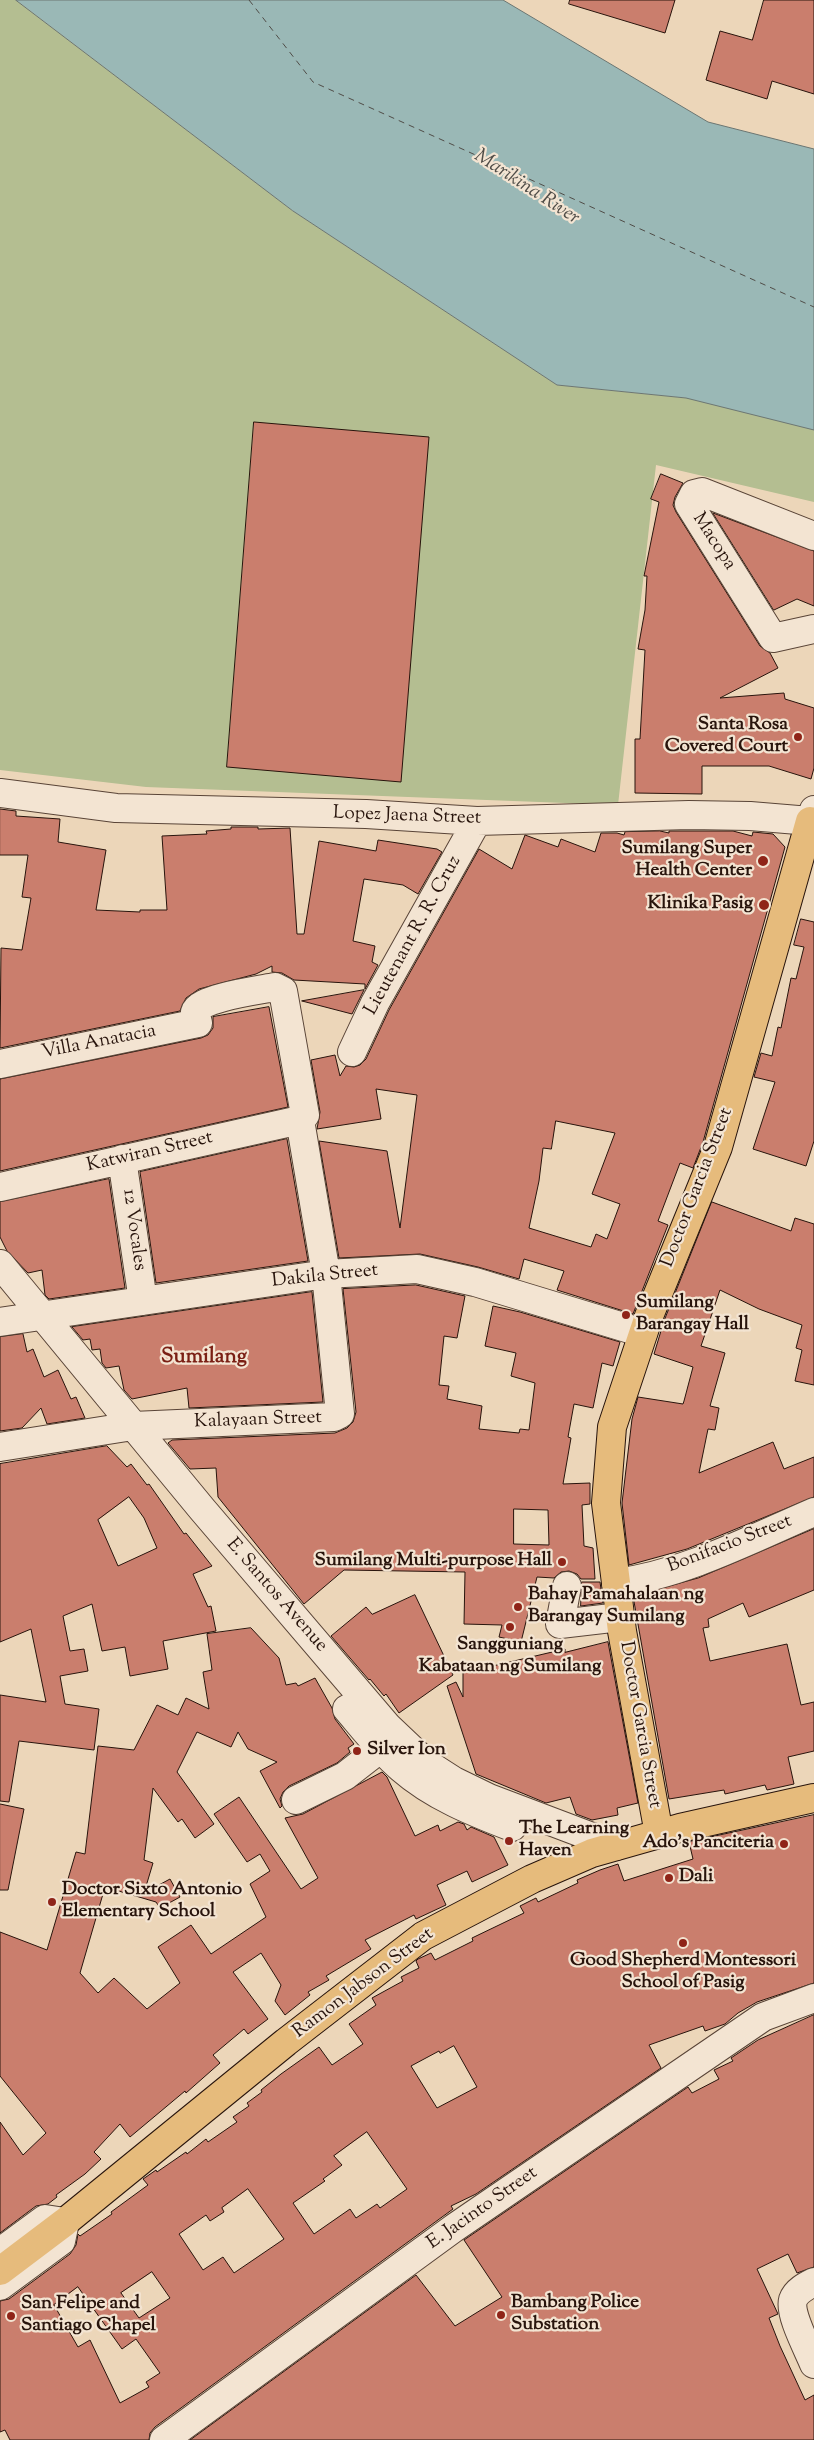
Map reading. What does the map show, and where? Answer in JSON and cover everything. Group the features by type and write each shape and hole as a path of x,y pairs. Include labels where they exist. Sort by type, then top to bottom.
{"main road":[{"name":"Doctor Garcia Street","path":"659,1834 620,1617 606,1503 612,1427 643,1333 718,1147 810,833"},
{"name":"Ramon Jabson Street","path":"0,2271 65,2222 286,2042 423,1936 532,1879 604,1850 659,1834 814,1798"}],"street":[{"name":"Macopa","path":"814,536 702,492 694,494 689,504 773,638 814,629"},
{"name":"Lopez Jaena Street","path":"0,793 116,808 366,814 477,821 689,815 750,816 810,833"},
{"name":"Lieutenant R. R. Cruz","path":"352,1052 375,1003 477,821"},
{"name":"Kalayaan Street","path":"0,1447 122,1427 334,1417 340,1414 326,1274 300,1120 304,1118 304,1110 283,991 280,988 224,997 199,1005 194,1012 198,1023"},
{"name":"Villa Anatacia","path":"0,1064 198,1023"},
{"name":"Katwiran Street","path":"0,1187 300,1120"},
{"name":"12 Vocales","path":"122,1160 143,1301"},
{"name":"E. Santos Avenue","path":"0,1264 21,1319"},
{"name":"Dakila Street","path":"21,1319 326,1274 417,1269 475,1282 643,1333"},
{"name":"E. Santos Avenue","path":"0,1293 21,1319 122,1427 388,1727 426,1763 454,1782 604,1850"},
{"name":"E. Santos Avenue","path":"122,1427 382,1748 402,1768 441,1796 476,1814 604,1850"},
{"name":"Bonifacio Street","path":"616,1583 634,1580 701,1560 814,1512"},
{"path":"567,1586 560,1624 620,1617"},
{"path":"296,1800 344,1776 382,1748"},
{"name":"E. Jacinto Street","path":"164,2440 454,2228 740,2032 763,2017 814,1998"},
{"path":"0,2252 45,2219 65,2222 61,2240 0,2286"},
{"path":"814,2282 804,2287 793,2299 793,2312 814,2364"}],"green space":[{"path":"0,0 16,0 293,211 557,385 686,398 814,430 814,502 656,465 618,805 146,787 0,770"}],"water":[{"name":"Marikina River","path":"16,0 503,0 708,122 814,149 814,430 686,398 557,385 293,211"}],"building":[{"path":"570,0 675,0 665,33 569,4"},
{"path":"764,0 814,0 814,94 772,81 767,99 706,80 720,31 752,40"},
{"path":"254,422 429,437 401,782 227,767"},
{"path":"661,474 683,483 673,505 676,512 760,646 770,653 778,668 720,698 784,693 785,699 814,708 814,768 811,779 769,766 702,766 702,794 635,793 635,739 640,739 645,650 638,649 645,610 647,576 644,576 659,502 651,499"},
{"path":"713,513 814,551 814,606 797,599 774,610"},
{"path":"0,809 16,811 16,816 60,819 58,842 106,850 96,910 140,912 140,910 167,910 162,836 207,834 206,831 231,829 231,827 258,827 258,829 290,828 297,934 304,934 319,841 376,851 378,840 437,849 442,852 418,894 403,885 364,879 353,941 375,946 372,962 378,965 365,989 365,984 294,980 282,973 272,972 272,966 256,974 199,989 186,998 180,1011 0,1048 1,948 22,950 31,898 22,897 28,855 0,855"},
{"path":"733,831 752,836 753,832 773,834 785,847 703,1142 693,1168 680,1163 658,1221 668,1225 633,1314 557,1290 564,1271 524,1259 519,1279 478,1267 420,1254 339,1258 319,1141 387,1151 400,1228 417,1095 376,1089 381,1119 317,1129 320,1112 311,1060 335,1055 340,1076 346,1066 354,1067 360,1065 366,1059 389,1010 479,849 512,869 525,835 558,847 561,839 595,852 601,833 624,835 625,832","holes":["556,1121 615,1133 592,1194 620,1204 607,1239 596,1234 591,1247 529,1228 539,1181 543,1148 551,1149"]},
{"path":"801,919 814,922 814,1141 806,1166 753,1149 775,1082 754,1077 761,1053 772,1056 778,1027 781,1028 791,978 796,979 804,947 794,945"},
{"path":"364,990 352,1014 302,1001"},
{"path":"269,1007 288,1107 0,1171 0,1079 201,1038 208,1035 213,1028 213,1017"},
{"path":"287,1139 308,1261 156,1283 140,1172"},
{"path":"109,1179 125,1288 49,1299 45,1295 42,1270 28,1273 7,1251 0,1237 0,1202"},
{"path":"712,1202 791,1231 795,1218 814,1224 814,1385 795,1381 802,1350 796,1348 802,1325 759,1309 720,1290 701,1346 725,1353 710,1406 719,1408 715,1430 708,1429 699,1473 773,1442 784,1469 814,1457 814,1497 687,1549 629,1565 622,1503 632,1419 638,1397 683,1404 693,1367 654,1354 664,1321"},
{"path":"416,1285 465,1296 457,1338 444,1336 439,1385 449,1386 447,1399 482,1406 479,1429 519,1433 520,1429 529,1430 535,1383 511,1376 516,1353 485,1346 493,1306 520,1312 620,1342 613,1366 602,1363 593,1408 574,1404 568,1437 571,1438 563,1484 590,1483 590,1504 582,1505 584,1546 593,1548 595,1579 581,1579 577,1574 569,1571 561,1572 554,1578 537,1577 521,1642 499,1637 502,1625 464,1624 465,1572 344,1570 304,1604 218,1497 216,1468 190,1469 168,1443 172,1440 335,1433 347,1428 353,1422 356,1412 343,1289","holes":["514,1509 548,1510 549,1545 514,1544"]},
{"path":"312,1292 323,1402 189,1408 187,1388 132,1399 124,1390 119,1366 106,1368 102,1363 100,1349 92,1350 90,1339 83,1340 72,1327"},
{"path":"23,1334 27,1352 33,1349 44,1377 58,1370 71,1399 76,1397 85,1418 47,1424 41,1408 22,1428 0,1431 0,1337"},
{"path":"107,1446 127,1467 131,1464 147,1485 149,1484 184,1534 186,1533 212,1566 193,1574 208,1607 211,1606 216,1631 163,1641 168,1669 130,1676 125,1647 102,1651 92,1604 63,1616 70,1651 84,1649 88,1671 60,1676 65,1704 99,1709 94,1750 19,1741 9,1802 0,1801 0,1695 46,1702 31,1629 0,1642 0,1464","holes":["129,1497 144,1518 157,1548 118,1566 98,1520"]},
{"path":"814,1529 814,1590 749,1617 743,1603 708,1619 709,1627 703,1628 710,1661 787,1644 801,1705 814,1702 814,1751 788,1757 794,1784 767,1790 765,1785 725,1794 724,1790 669,1799 633,1596 698,1578"},
{"path":"582,1582 600,1582 603,1603 581,1606"},
{"path":"415,1595 453,1675 399,1713 386,1694 384,1696 331,1636 366,1607 372,1614"},
{"path":"251,1628 279,1658 286,1685 296,1683 298,1686 315,1678 332,1708 335,1719 354,1744 348,1748 350,1752 337,1763 289,1786 283,1792 280,1799 282,1806 280,1808 260,1771 277,1762 248,1749 238,1732 231,1747 197,1732 177,1772 214,1824 195,1838 182,1819 178,1822 153,1788 144,1860 153,1863 144,1893 170,1879 180,1897 160,1908 156,1902 105,1887 80,1973 98,1993 114,1978 147,2009 180,1983 158,1947 191,1925 211,1954 266,1917 250,1884 270,1871 260,1854 247,1862 214,1814 239,1797 301,1889 318,1878 285,1818 303,1814 382,1772 387,1777 415,1836 438,1825 440,1831 458,1822 464,1824 467,1830 471,1827 494,1837 508,1865 472,1882 467,1871 437,1885 446,1905 416,1919 414,1915 365,1940 371,1949 326,1976 329,1980 308,1992 310,1995 285,2015 275,2001 281,1985 261,1953 233,1972 268,2019 248,2034 244,2029 213,2055 220,2063 186,2093 185,2091 130,2137 120,2124 94,2152 101,2159 85,2174 56,2195 57,2197 48,2204 36,2206 0,2233 0,2122 23,2155 46,2133 0,2076 0,1932 47,1950 76,1852 85,1854 98,1746 134,1750 157,1705 178,1715 186,1698 209,1709 203,1672 212,1670 207,1634"},
{"path":"608,1642 638,1803 617,1808 618,1815 592,1820 576,1814 570,1797 546,1803 476,1774 447,1686 456,1682 463,1697 463,1673 565,1649 565,1652"},
{"path":"0,1804 24,1809 8,1890 0,1890"},
{"path":"814,1815 814,1983 757,2002 738,2013 725,2024 705,2031 703,2026 649,2045 661,2068 476,2194 451,2206 453,2209 155,2427 150,2433 149,2440 10,2440 5,2430 0,2432 0,2301 9,2299 70,2254 76,2245 78,2234 80,2236 112,2214 111,2212 148,2185 143,2179 156,2170 157,2172 186,2152 187,2154 206,2139 208,2142 237,2122 233,2117 249,2106 247,2103 262,2092 261,2090 319,2047 332,2065 363,2044 349,2024 376,2005 372,1998 403,1981 401,1977 419,1968 416,1961 418,1959 431,1953 435,1960 473,1941 472,1938 524,1913 520,1906 536,1898 538,1902 578,1883 577,1880 600,1870 618,1864 624,1881 693,1859 689,1842","holes":["454,2046 477,2087 437,2108 411,2066 439,2051 440,2053","367,2132 407,2189 380,2208 377,2204 356,2218 350,2209 314,2234 293,2203 325,2181 323,2179 342,2165 334,2156","248,2189 284,2239 234,2273 223,2257 203,2270 179,2234 206,2215 210,2221 224,2212 222,2208","152,2272 170,2298 139,2318 121,2293","78,2287 122,2349 136,2339 160,2373 146,2382 149,2387 120,2403 90,2340 78,2347 54,2305"]},
{"path":"814,2015 814,2267 797,2273 788,2254 757,2269 778,2314 769,2318 780,2346 805,2400 814,2395 814,2440 190,2440 416,2275 455,2326 502,2297 464,2240 688,2087 692,2093 719,2079 714,2070 733,2061 731,2058 758,2040"}],"ferry route":[{"path":"249,0 313,82 814,307"}],"place":[{"name":"Santa Rosa Covered Court","path":"798,737"},
{"name":"Sumilang Super Health Center","path":"763,861"},
{"name":"Klinika Pasig","path":"764,905"},
{"name":"Sumilang Barangay Hall","path":"626,1315"},
{"name":"Sumilang Multi-purpose Hall","path":"562,1562"},
{"name":"Bahay Pamahalaan ng Barangay Sumilang","path":"518,1607"},
{"name":"Sangguniang Kabataan ng Sumilang","path":"510,1627"},
{"name":"Silver Ion","path":"357,1751"},
{"name":"The Learning Haven","path":"509,1841"},
{"name":"Ado's Panciteria","path":"784,1844"},
{"name":"Dali","path":"669,1878"},
{"name":"Doctor Sixto Antonio Elementary School","path":"52,1902"},
{"name":"Good Shepherd Montessori School of Pasig","path":"683,1943"},
{"name":"Bambang Police Substation","path":"501,2315"},
{"name":"San Felipe and Santiago Chapel","path":"11,2316"}],"district":[{"name":"Sumilang","path":"204,1358"}]}
